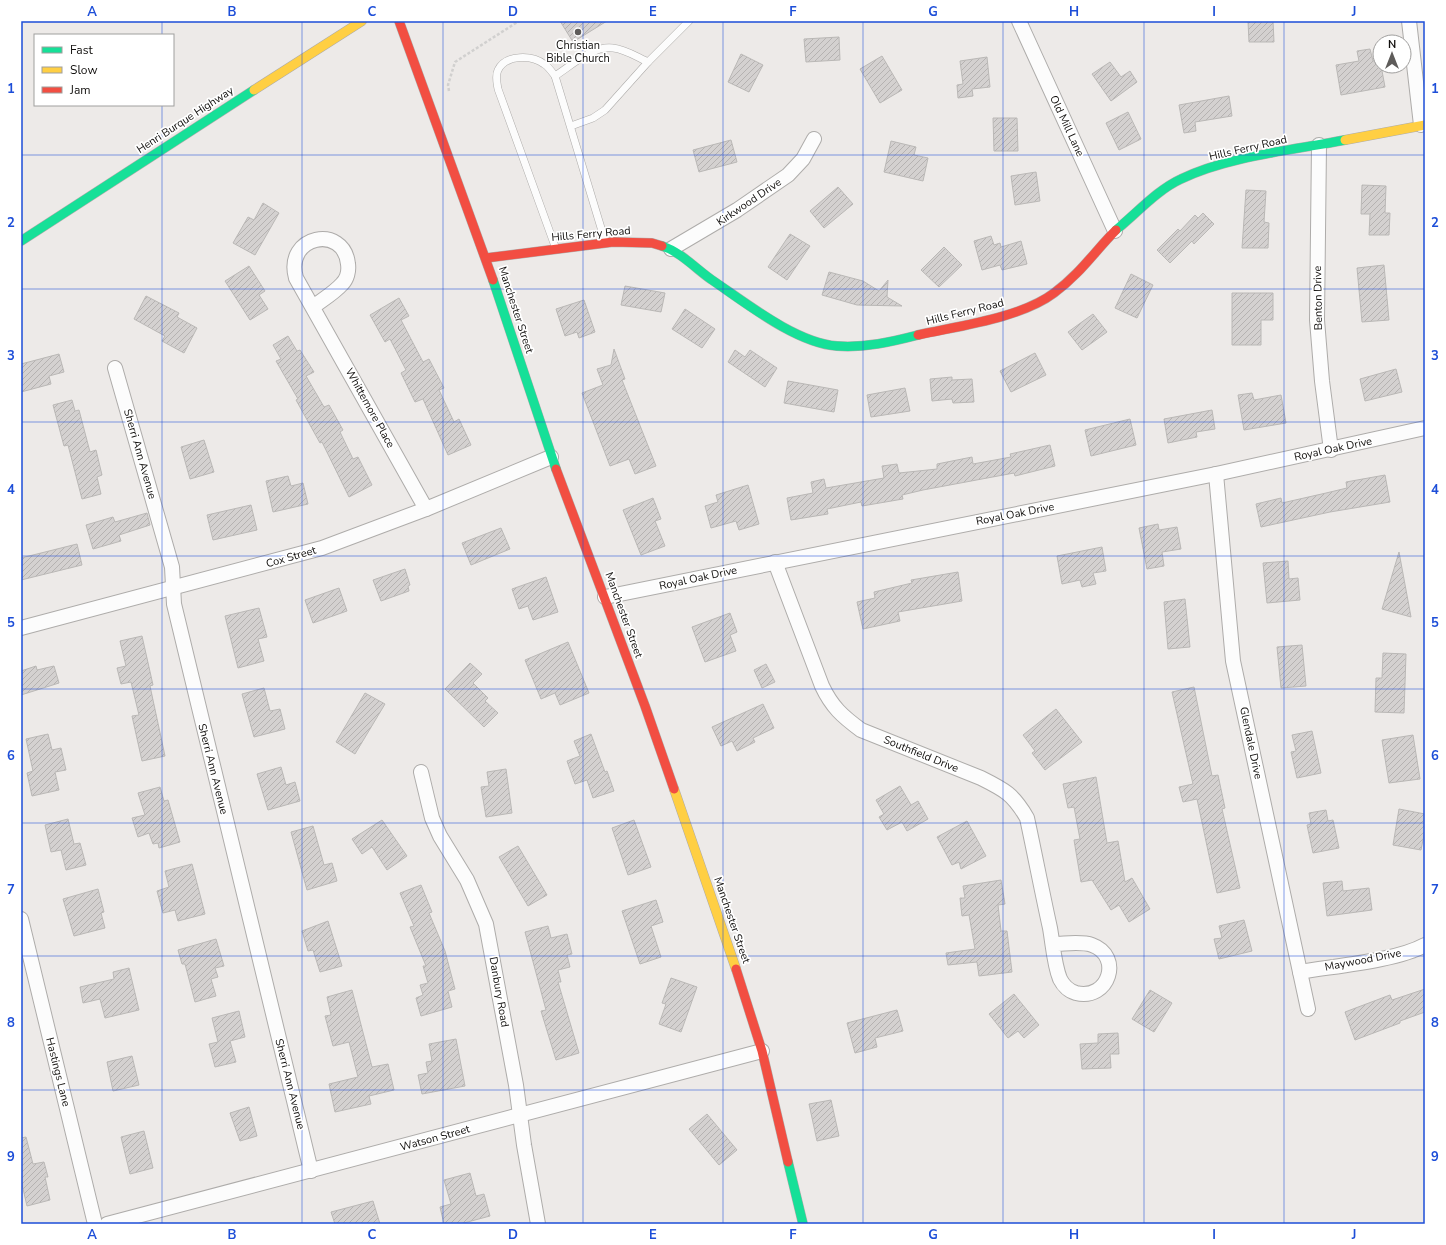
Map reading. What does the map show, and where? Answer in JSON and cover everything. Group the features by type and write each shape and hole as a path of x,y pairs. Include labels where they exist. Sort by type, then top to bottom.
{"street":[{"name":"Henri Burque Highway","path":"21,241 362,21"},
{"name":"Manchester Street","path":"399,21 486,258 551,457 605,597 726,938 762,1051 803,1224"},
{"name":"Old Mill Lane","path":"1019,21 1115,231"},
{"path":"1409,21 1423,125"},
{"name":"Hills Ferry Road","path":"486,258 606,243 652,243 671,249 711,279 796,335 836,346 877,346 997,317 1036,304 1054,294 1084,266 1115,231 1164,190 1181,179 1220,165 1423,125"},
{"name":"Kirkwood Drive","path":"671,249 726,218 788,175 803,159 814,140"},
{"name":"Benton Drive","path":"1319,145 1317,320 1331,450"},
{"name":"Whittemore Place","path":"313,307 342,284 347,276 349,267 346,254 337,244 329,240 320,239 307,243 298,252 294,260 296,278 426,510"},
{"name":"Sherri Ann Avenue","path":"115,368 172,567 174,604 311,1170"},
{"name":"Royal Oak Drive","path":"605,597 1216,474 1331,450 1425,428"},
{"name":"Cox Street","path":"21,628 322,548 426,510 551,457"},
{"name":"Glendale Drive","path":"1216,474 1234,661 1308,1009"},
{"name":"Southfield Drive","path":"775,562 822,686 830,703 846,719 861,730 1000,787 1017,800 1028,818 1053,944 1061,980 1066,987 1073,992 1090,993 1098,990 1104,984 1109,968 1108,960 1098,947 1082,943 1053,944"},
{"name":"Danbury Road","path":"421,772 432,818 440,836 467,880 486,924 521,1115 524,1145 538,1224"},
{"name":"Hastings Lane","path":"21,919 96,1224"},
{"name":"Maywood Drive","path":"1300,972 1379,958 1412,950 1425,945"},
{"name":"Watson Street","path":"107,1224 762,1051"}],"lane":[{"path":"571,126 593,118 605,110 648,62 689,21"},
{"path":"555,76 590,54 601,49 617,49 648,62"},
{"path":"556,249 498,89 496,79 498,70 505,63 515,58 525,57 545,64 555,76 606,243"}],"path":[{"path":"449,91 448,84 455,62 519,21"}],"building":[{"name":"Christian Bible Church","path":"560,21 607,21 573,42"},
{"path":"1248,21 1273,21 1274,42 1249,42"},
{"path":"839,37 840,60 806,62 804,39"},
{"path":"1370,49 1372,57 1372,74 1383,74 1385,87 1341,95 1336,65 1359,61 1357,51"},
{"path":"741,54 763,65 749,92 728,82"},
{"path":"882,56 902,90 880,103 860,69"},
{"path":"987,57 990,87 972,89 973,96 958,98 957,85 963,84 960,61"},
{"path":"1110,62 1121,77 1130,71 1137,82 1111,101 1092,74"},
{"path":"1229,96 1232,116 1195,122 1196,131 1184,133 1179,105"},
{"path":"1128,112 1141,139 1119,150 1106,123"},
{"path":"993,118 1017,118 1018,151 994,151"},
{"path":"731,140 737,162 699,172 693,150"},
{"path":"891,141 916,147 914,155 928,158 923,181 884,172"},
{"path":"1036,172 1040,201 1015,205 1011,176"},
{"path":"1362,185 1386,186 1385,213 1390,213 1389,235 1369,235 1370,214 1361,214"},
{"path":"838,187 853,204 824,228 810,211"},
{"path":"1246,190 1266,191 1264,222 1269,223 1268,248 1242,248"},
{"path":"263,203 279,213 255,255 233,243 248,217 254,220"},
{"path":"1203,213 1214,224 1194,244 1192,241 1170,263 1157,250 1178,229 1180,231 1195,215 1198,218"},
{"path":"790,234 810,246 787,280 768,267"},
{"path":"991,236 994,245 1000,243 1001,247 1021,241 1027,264 1002,270 1000,265 982,270 974,241"},
{"path":"944,247 962,265 939,287 921,270"},
{"path":"1384,265 1389,320 1362,322 1357,268"},
{"path":"249,266 265,291 259,295 268,309 250,320 225,281"},
{"path":"829,272 863,281 879,291 888,280 887,297 902,306 857,305 822,295"},
{"path":"1131,274 1153,285 1137,318 1115,308"},
{"path":"625,286 665,293 661,312 621,305"},
{"path":"1232,293 1273,293 1273,320 1261,320 1261,345 1232,345"},
{"path":"146,296 179,313 177,317 197,328 184,353 162,341 165,336 134,319"},
{"path":"399,298 409,316 401,320 423,362 429,359 444,388 439,390 454,422 459,419 471,445 448,455 423,399 415,402 401,373 406,370 390,339 385,342 370,315"},
{"path":"584,300 595,332 579,338 577,332 565,336 556,309"},
{"path":"685,309 715,329 702,348 672,329"},
{"path":"1093,314 1107,332 1082,350 1068,332"},
{"path":"288,336 297,351 300,350 314,372 306,376 324,407 329,405 343,430 340,432 353,459 358,457 372,485 349,497 322,442 320,443 296,400 298,399 276,361 281,359 273,345"},
{"path":"614,349 625,379 622,380 656,466 635,474 629,459 610,466 582,393 603,385 597,369 611,365"},
{"path":"735,350 745,357 750,350 777,368 765,387 728,362"},
{"path":"1035,353 1046,375 1011,392 1000,371"},
{"path":"59,354 64,372 49,376 51,384 21,392 21,364"},
{"path":"1396,369 1402,392 1365,401 1360,379"},
{"path":"952,377 952,380 972,379 974,402 953,403 952,399 932,401 930,379"},
{"path":"788,381 838,390 834,412 784,403"},
{"path":"905,388 910,411 871,417 867,395"},
{"path":"1252,393 1254,400 1281,395 1286,423 1244,430 1238,395"},
{"path":"72,400 75,411 79,410 90,452 96,450 102,475 97,477 101,494 82,499 68,445 64,446 53,405"},
{"path":"1212,410 1215,429 1196,432 1197,437 1168,443 1164,419"},
{"path":"1130,419 1136,445 1091,456 1085,430"},
{"path":"204,440 214,472 190,479 181,447"},
{"path":"1050,445 1055,466 1015,476 1014,473 923,490 902,495 903,499 862,506 861,502 827,509 828,514 791,520 787,498 813,493 811,482 824,479 826,488 884,478 882,466 897,464 899,473 937,469 937,464 972,457 973,464 1011,457 1010,454"},
{"path":"1385,475 1390,502 1330,512 1261,527 1256,504 1281,498 1282,503 1347,488 1346,482"},
{"path":"288,476 291,486 303,483 308,504 273,512 266,481"},
{"path":"748,485 759,524 739,530 736,521 711,528 705,506 718,502 716,495"},
{"path":"653,498 661,519 655,521 665,546 641,555 623,510"},
{"path":"251,505 257,530 213,540 207,515"},
{"path":"147,513 150,525 119,535 121,541 93,549 86,525 113,517 115,522"},
{"path":"1158,524 1159,530 1177,527 1181,549 1162,552 1164,566 1147,569 1139,528"},
{"path":"501,528 510,549 471,565 462,543"},
{"path":"77,544 82,565 21,580 21,558"},
{"path":"1102,547 1106,571 1093,573 1096,584 1082,587 1080,580 1062,584 1057,556"},
{"path":"1399,552 1411,617 1382,609"},
{"path":"1288,561 1289,579 1298,578 1300,600 1267,603 1263,563"},
{"path":"405,569 410,585 408,586 409,591 381,601 373,580"},
{"path":"958,572 962,601 898,612 900,621 863,629 857,602 875,598 874,592 912,583 911,580"},
{"path":"546,577 558,612 533,620 528,606 519,609 512,589"},
{"path":"339,588 347,611 313,623 305,600"},
{"path":"1185,599 1190,647 1168,649 1164,602"},
{"path":"259,608 267,637 258,639 264,661 238,668 225,616"},
{"path":"730,613 737,632 730,635 736,651 705,662 692,627"},
{"path":"142,636 153,685 150,686 165,756 142,761 132,716 139,715 131,682 121,684 117,668 126,666 120,641"},
{"path":"568,642 589,693 560,705 555,693 541,699 525,660"},
{"path":"1302,645 1306,686 1281,688 1277,647"},
{"path":"1383,653 1406,654 1404,713 1375,712 1376,678 1382,678"},
{"path":"470,663 482,674 473,683 488,698 485,701 498,713 484,727 445,689"},
{"path":"766,664 775,682 762,688 754,670"},
{"path":"36,666 37,670 54,666 59,683 21,695 21,671"},
{"path":"1194,687 1212,776 1218,775 1225,808 1222,809 1240,888 1217,893 1197,799 1183,802 1179,787 1193,784 1172,692"},
{"path":"264,688 270,711 280,709 285,729 254,737 242,694"},
{"path":"365,693 385,704 355,754 336,742"},
{"path":"763,704 774,728 753,738 755,742 737,751 732,741 721,746 712,727"},
{"path":"1056,709 1082,742 1045,770 1032,753 1035,751 1023,735"},
{"path":"1312,731 1321,773 1297,778 1291,752 1296,751 1292,735"},
{"path":"48,734 52,750 61,748 66,770 55,772 59,790 32,796 27,773 33,771 26,739"},
{"path":"591,734 605,772 607,771 614,791 593,798 587,780 575,784 567,761 580,756 574,741"},
{"path":"1413,735 1420,779 1389,783 1382,740"},
{"path":"281,767 286,785 295,782 300,801 268,810 257,774"},
{"path":"506,769 512,813 486,817 481,787 489,786 487,772"},
{"path":"1096,777 1107,843 1118,841 1125,882 1132,878 1150,909 1129,922 1119,905 1111,910 1092,880 1081,882 1074,840 1080,839 1074,807 1068,808 1063,784"},
{"path":"900,786 911,805 918,801 928,819 907,831 902,822 887,830 879,817 884,814 876,800"},
{"path":"160,787 164,801 168,800 180,842 159,848 158,843 153,844 149,833 138,837 132,818 145,815 138,793"},
{"path":"1399,809 1425,814 1425,830 1421,850 1393,845"},
{"path":"1326,810 1328,821 1333,820 1339,848 1313,853 1307,825 1311,824 1309,813"},
{"path":"68,819 74,844 80,843 86,865 66,870 61,850 51,852 45,825"},
{"path":"382,820 407,856 387,870 372,847 362,854 352,839"},
{"path":"634,820 651,867 628,875 612,828"},
{"path":"967,821 986,856 961,869 959,862 952,865 937,837"},
{"path":"313,826 324,865 332,863 337,881 307,890 291,832"},
{"path":"518,846 547,895 528,906 499,857"},
{"path":"192,864 205,914 178,921 175,910 163,913 157,891 169,887 165,871"},
{"path":"1001,880 1005,904 998,905 1001,931 1007,931 1012,972 979,976 977,962 948,965 946,953 975,949 969,915 962,916 960,898 965,898 963,886"},
{"path":"1342,881 1343,891 1369,888 1372,910 1327,916 1323,883"},
{"path":"421,885 432,912 429,913 445,951 455,989 448,991 452,1007 421,1016 416,998 423,995 420,985 428,983 423,966 426,966 410,927 414,926 400,893"},
{"path":"98,889 104,912 101,913 105,928 74,936 63,899"},
{"path":"656,900 663,922 651,926 661,957 640,964 622,911"},
{"path":"1244,920 1252,951 1219,959 1214,939 1222,938 1219,926"},
{"path":"328,921 342,966 320,972 313,950 308,951 302,931"},
{"path":"548,926 551,938 567,934 572,954 567,955 570,967 558,970 561,982 558,982 579,1053 556,1060 541,1011 546,1010 525,932"},
{"path":"216,939 224,966 215,968 218,977 211,979 216,996 195,1002 185,964 182,964 178,950"},
{"path":"129,968 139,1010 105,1018 100,999 83,1003 80,987 114,979 113,972"},
{"path":"671,978 697,987 681,1032 659,1024 666,1004 662,1003"},
{"path":"1425,989 1425,1012 1355,1040 1345,1012 1390,995 1392,1000"},
{"path":"352,990 372,1067 388,1064 394,1090 369,1096 371,1104 335,1112 329,1084 358,1077 349,1042 333,1046 325,1016 331,1015 327,997"},
{"path":"1150,990 1172,1003 1154,1032 1132,1019"},
{"path":"1014,994 1039,1025 1024,1038 1018,1031 1008,1038 989,1014"},
{"path":"897,1010 903,1031 875,1038 877,1047 855,1053 847,1023"},
{"path":"239,1011 245,1037 230,1041 236,1062 215,1067 209,1044 218,1042 212,1018"},
{"path":"1118,1033 1119,1054 1110,1054 1111,1068 1082,1069 1080,1044 1098,1043 1098,1034"},
{"path":"456,1039 465,1086 422,1094 418,1075 428,1073 426,1062 432,1061 429,1044"},
{"path":"132,1056 139,1085 113,1091 107,1062"},
{"path":"831,1100 839,1136 817,1141 809,1104"},
{"path":"249,1107 257,1136 240,1141 230,1113"},
{"path":"707,1114 737,1150 719,1165 689,1129"},
{"path":"144,1131 153,1168 130,1174 121,1137"},
{"path":"26,1137 33,1164 44,1162 48,1177 45,1177 50,1200 27,1206 21,1180 21,1138"},
{"path":"470,1173 476,1196 484,1194 490,1216 460,1224 444,1224 440,1207 451,1204 444,1180"},
{"path":"373,1201 380,1224 335,1224 331,1212"}],"traffic: fast":[{"path":"21,241 254,90"},
{"path":"1116,230 1164,189 1199,171 1240,159 1345,140"},
{"path":"662,246 682,256 712,280 756,310 788,330 805,338 837,346 858,346 878,344 918,335"},
{"path":"493,280 556,469"},
{"path":"788,1162 803,1224"}],"traffic: slow":[{"path":"254,90 362,21"},
{"path":"1345,140 1425,125"},
{"path":"674,789 736,969"}],"traffic: jam":[{"path":"399,21 493,280"},
{"path":"918,335 989,320 1007,315 1040,302 1072,278 1116,230"},
{"path":"486,258 613,242 652,243 662,246"},
{"path":"556,469 645,706 674,789"},
{"path":"736,969 762,1051 788,1162"}],"place":[{"name":"Christian Bible Church","path":"578,32"}]}
